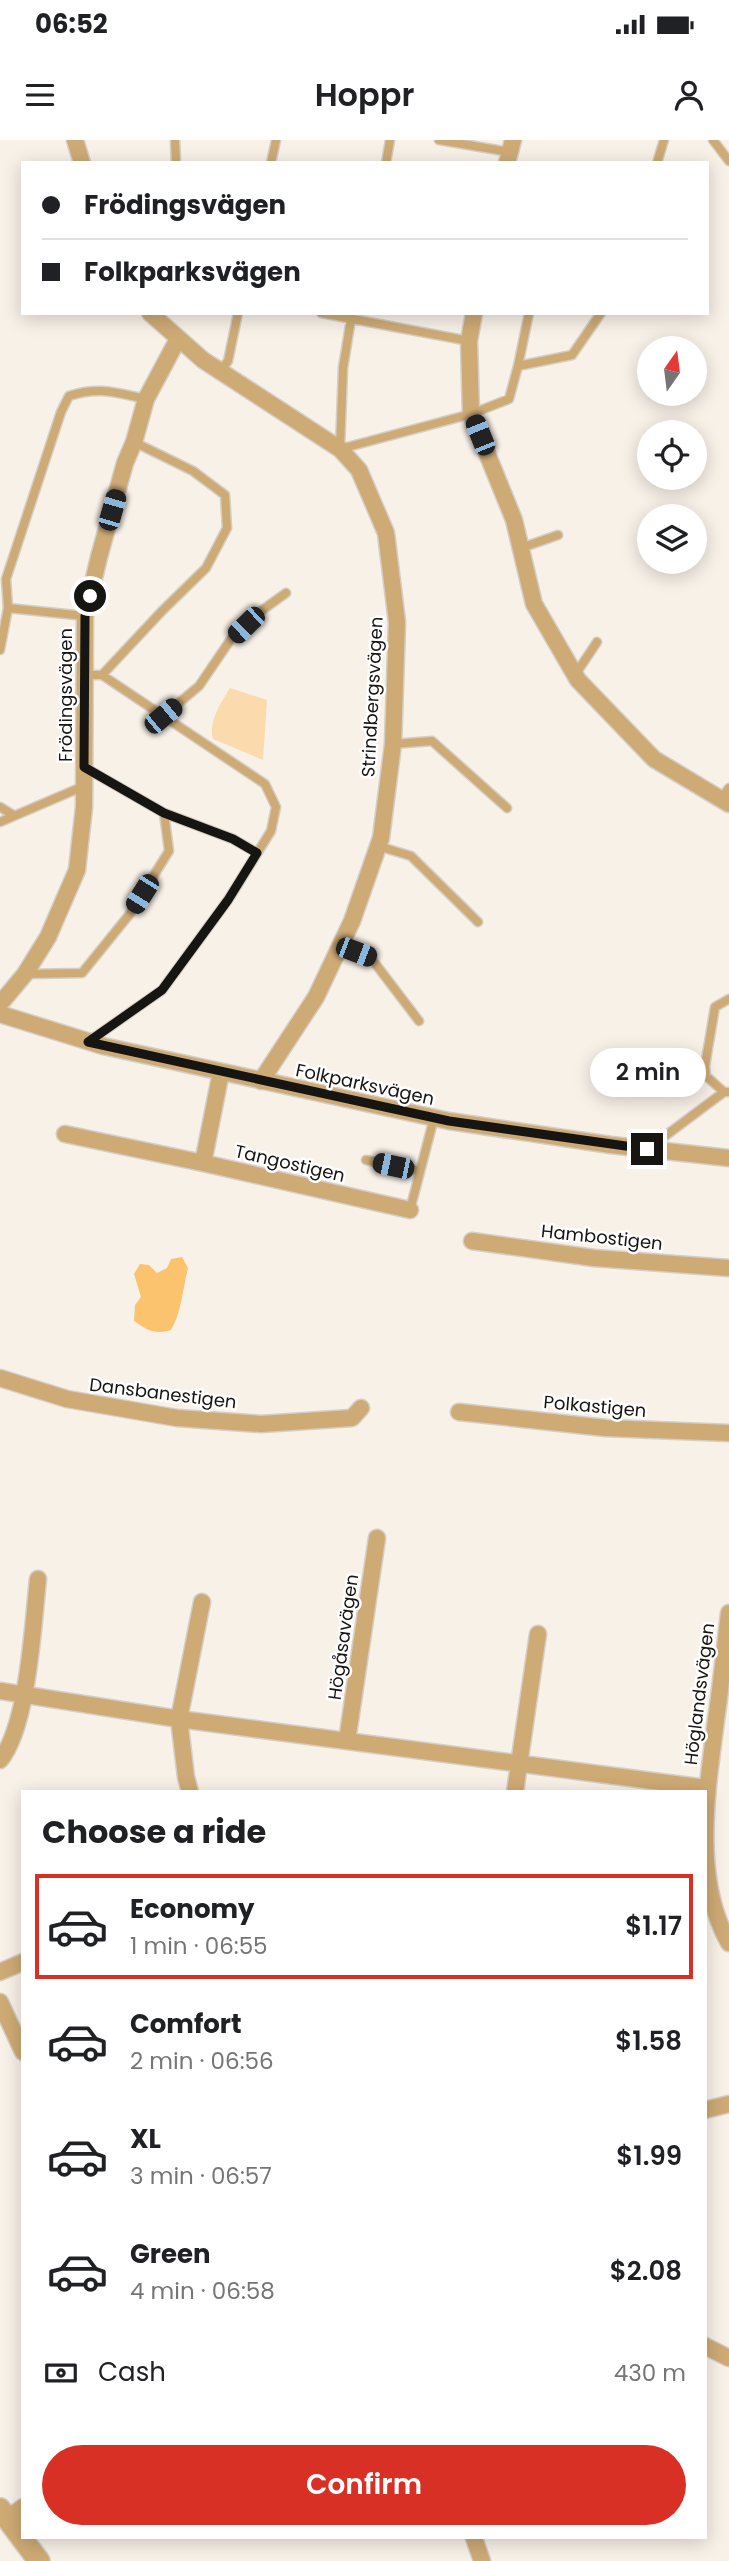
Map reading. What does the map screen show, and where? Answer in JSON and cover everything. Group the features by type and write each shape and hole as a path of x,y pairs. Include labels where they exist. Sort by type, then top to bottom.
{"street":[{"path":"75,140 81,161"},
{"name":"Strindbergsvägen","path":"152,315 203,360 308,431 340,449 359,470 386,533 397,622 393,744 378,846 352,921 316,997 261,1082"},
{"path":"474,315 469,341 471,414 514,520 534,604 575,675 654,759 726,797"},
{"name":"Frödingsvägen","path":"0,1004 25,974 48,937 77,870 93,675 85,616 121,476 146,399 177,339"},
{"name":"Folkparksvägen","path":"0,1014 88,1042 434,1118 729,1158"},
{"path":"203,1163 221,1072"},
{"name":"Tangostigen","path":"65,1134 410,1210"},
{"name":"Hambostigen","path":"472,1241 594,1258 729,1268"},
{"name":"Dansbanestigen","path":"0,1378 67,1399 177,1418 261,1423 352,1418 361,1408"},
{"name":"Polkastigen","path":"459,1412 606,1428 729,1433"},
{"name":"Högåsavägen","path":"347,1741 377,1538"},
{"path":"0,1760 9,1750 24,1695 38,1579"},
{"path":"189,1790 179,1719 202,1602"},
{"name":"Höglandsvägen","path":"706,1788 729,1613"},
{"path":"515,1790 538,1634"},
{"path":"0,1691 179,1719 706,1788"},
{"name":"Höglandsvägen","path":"707,1852 711,1892 719,1925 729,1943"},
{"path":"0,1972 21,1963"},
{"path":"0,2001 21,2048"},
{"path":"707,2110 729,2104"},
{"path":"707,2347 729,2358"},
{"path":"8,2514 21,2533"},
{"path":"25,2539 40,2561"},
{"path":"474,2539 482,2561"}],"lane":[{"path":"175,140 176,161"},
{"path":"271,161 276,140"},
{"path":"386,161 390,140"},
{"path":"439,140 510,152"},
{"path":"658,161 664,140"},
{"path":"713,140 729,161"},
{"path":"220,371 228,361 238,315"},
{"path":"469,341 351,316 343,368 340,449 471,414 509,399 529,315"},
{"path":"517,366 572,355 600,315"},
{"path":"0,650 8,608 6,579 61,412 69,396 87,390 106,390 146,399"},
{"path":"88,1042 162,990 228,900 271,831 276,807 265,784 163,716 93,675 206,568 227,528 225,495 193,471 134,442"},
{"path":"521,548 558,535"},
{"path":"163,716 199,686 231,639 285,593"},
{"path":"8,608 85,616"},
{"path":"575,675 597,642"},
{"path":"393,744 432,741 507,808"},
{"path":"84,767 164,813 233,839 257,853"},
{"path":"0,822 84,786"},
{"path":"0,807 13,815"},
{"path":"25,974 82,973 129,915 169,851 164,813"},
{"path":"378,846 411,856 478,922"},
{"path":"340,946 371,958 419,1021"},
{"path":"647,1149 726,1092 706,1076 705,1066 715,1007 729,999"},
{"path":"410,1210 434,1118"},
{"path":"366,1160 420,1171"}],"shaded area":[{"path":"230,688 267,700 263,760 213,739 214,719"},
{"path":"182,1257 188,1268 174,1324 171,1330 156,1332 147,1329 134,1321 135,1305 141,1297 134,1274 140,1264 149,1265 157,1273 167,1268 171,1259"}],"route":[{"path":"90,596 85,616 84,767 164,813 233,839 257,853 228,900 162,990 88,1042 449,1121 647,1149"}]}
